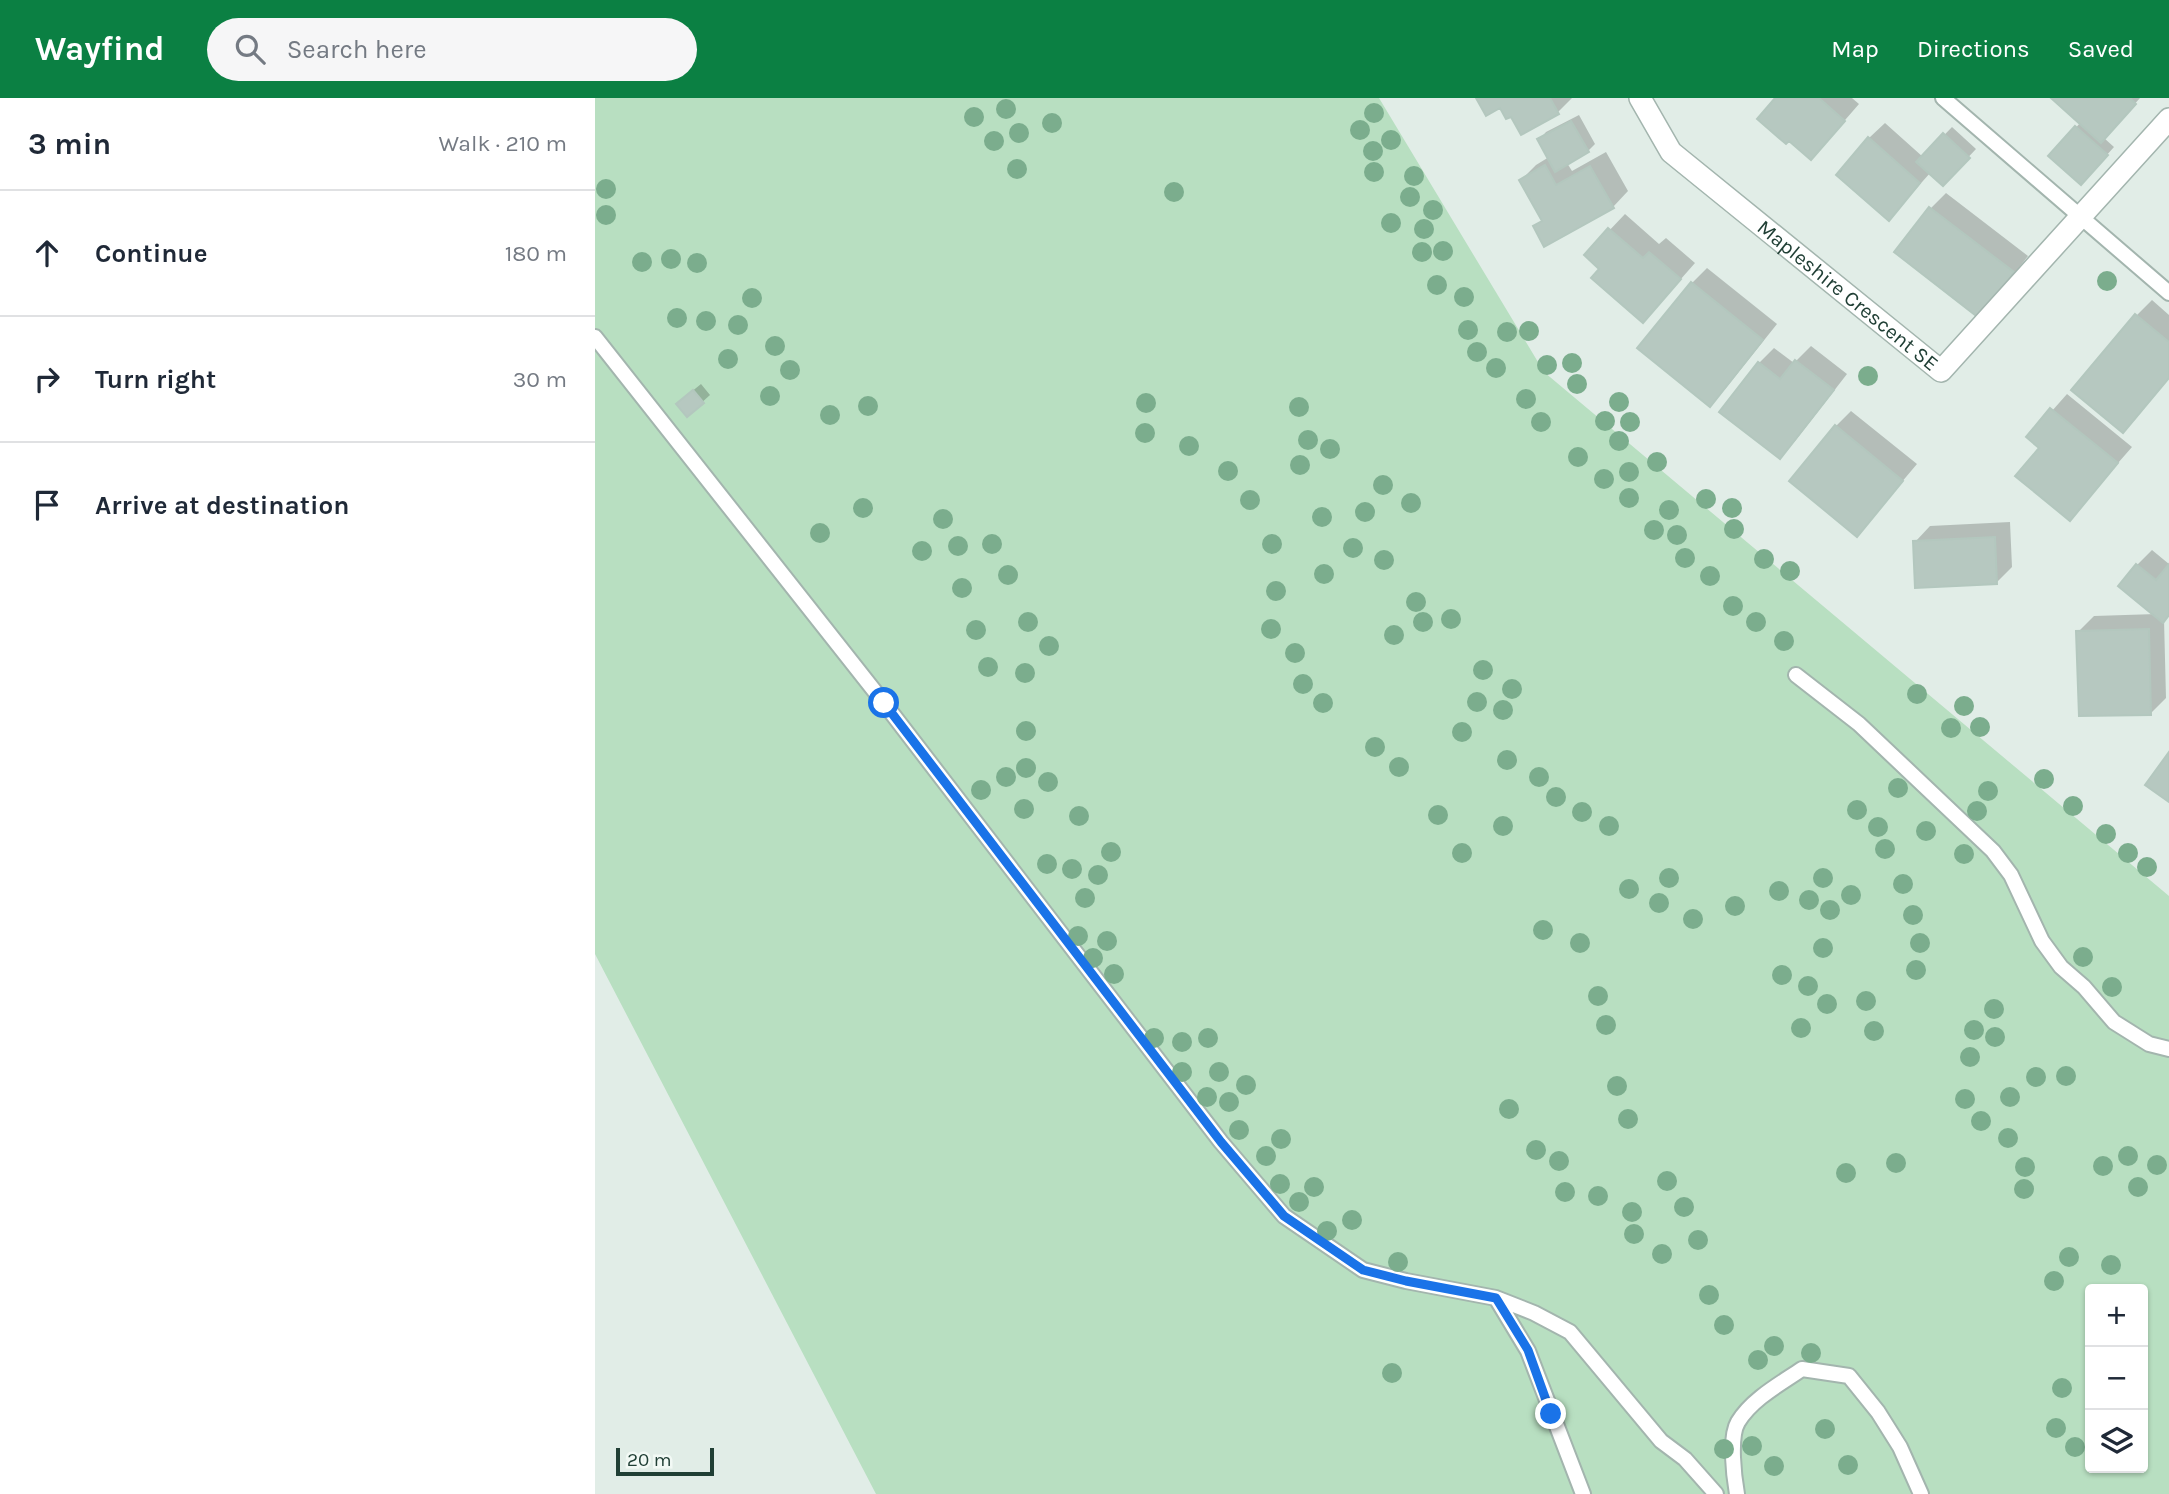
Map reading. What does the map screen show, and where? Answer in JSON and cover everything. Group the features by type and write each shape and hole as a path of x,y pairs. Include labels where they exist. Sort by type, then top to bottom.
{"street":[{"name":"Mapleshire Crescent SE","path":"1640,98 1671,152 1941,371 2169,119"}],"lane":[{"path":"1943,98 2169,293"},
{"path":"595,337 875,692 1221,1142 1284,1216 1363,1270 1496,1298 1534,1312 1570,1332 1661,1441 1685,1459 1716,1494"},
{"path":"1796,675 1859,724 1993,851 2011,875 2042,942 2061,967 2084,986 2113,1022 2149,1044 2169,1049"},
{"path":"1496,1298 1528,1350 1583,1494"},
{"path":"1737,1494 1732,1464 1736,1424 1763,1396 1802,1369 1849,1376 1878,1412 1900,1447 1921,1494"}],"green space":[{"path":"595,98 1379,98 1544,372 2169,896 2169,1494 876,1494 595,954"}],"building":[{"path":"1476,98 1550,98 1559,114 1521,135 1511,117 1506,119 1500,108 1486,116"},
{"path":"1775,98 1819,98 1845,121 1811,160 1789,141 1786,144 1757,119"},
{"path":"2051,98 2130,98 2136,104 2101,143"},
{"path":"1571,121 1589,152 1555,172 1537,139"},
{"path":"2075,126 2108,155 2081,185 2048,156"},
{"path":"1943,133 1970,158 1943,186 1916,162"},
{"path":"1868,137 1920,183 1889,221 1836,175"},
{"path":"1545,165 1556,185 1590,166 1614,208 1544,247 1533,226 1542,221 1519,180"},
{"path":"1929,207 2014,272 1979,318 1894,252"},
{"path":"1608,228 1643,258 1649,252 1681,279 1643,323 1591,278 1599,269 1584,255"},
{"path":"1691,282 1763,340 1710,407 1637,348"},
{"path":"2135,314 2169,342 2169,378 2123,433 2071,390"},
{"path":"1795,360 1834,390 1780,459 1719,412 1758,362 1780,379"},
{"path":"693,390 704,403 687,417 676,404"},
{"path":"2050,408 2118,463 2070,521 2015,476 2039,448 2026,437"},
{"path":"1835,425 1903,481 1857,537 1789,481"},
{"path":"1995,537 1997,584 1915,588 1913,541"},
{"path":"2136,564 2156,580 2169,564 2169,615 2163,623 2118,586"},
{"path":"2149,629 2151,715 2079,716 2076,631"},
{"path":"2169,752 2169,802 2145,785"}],"route":[{"path":"884,703 1221,1142 1284,1216 1363,1270 1496,1298 1528,1350 1551,1414"}]}
